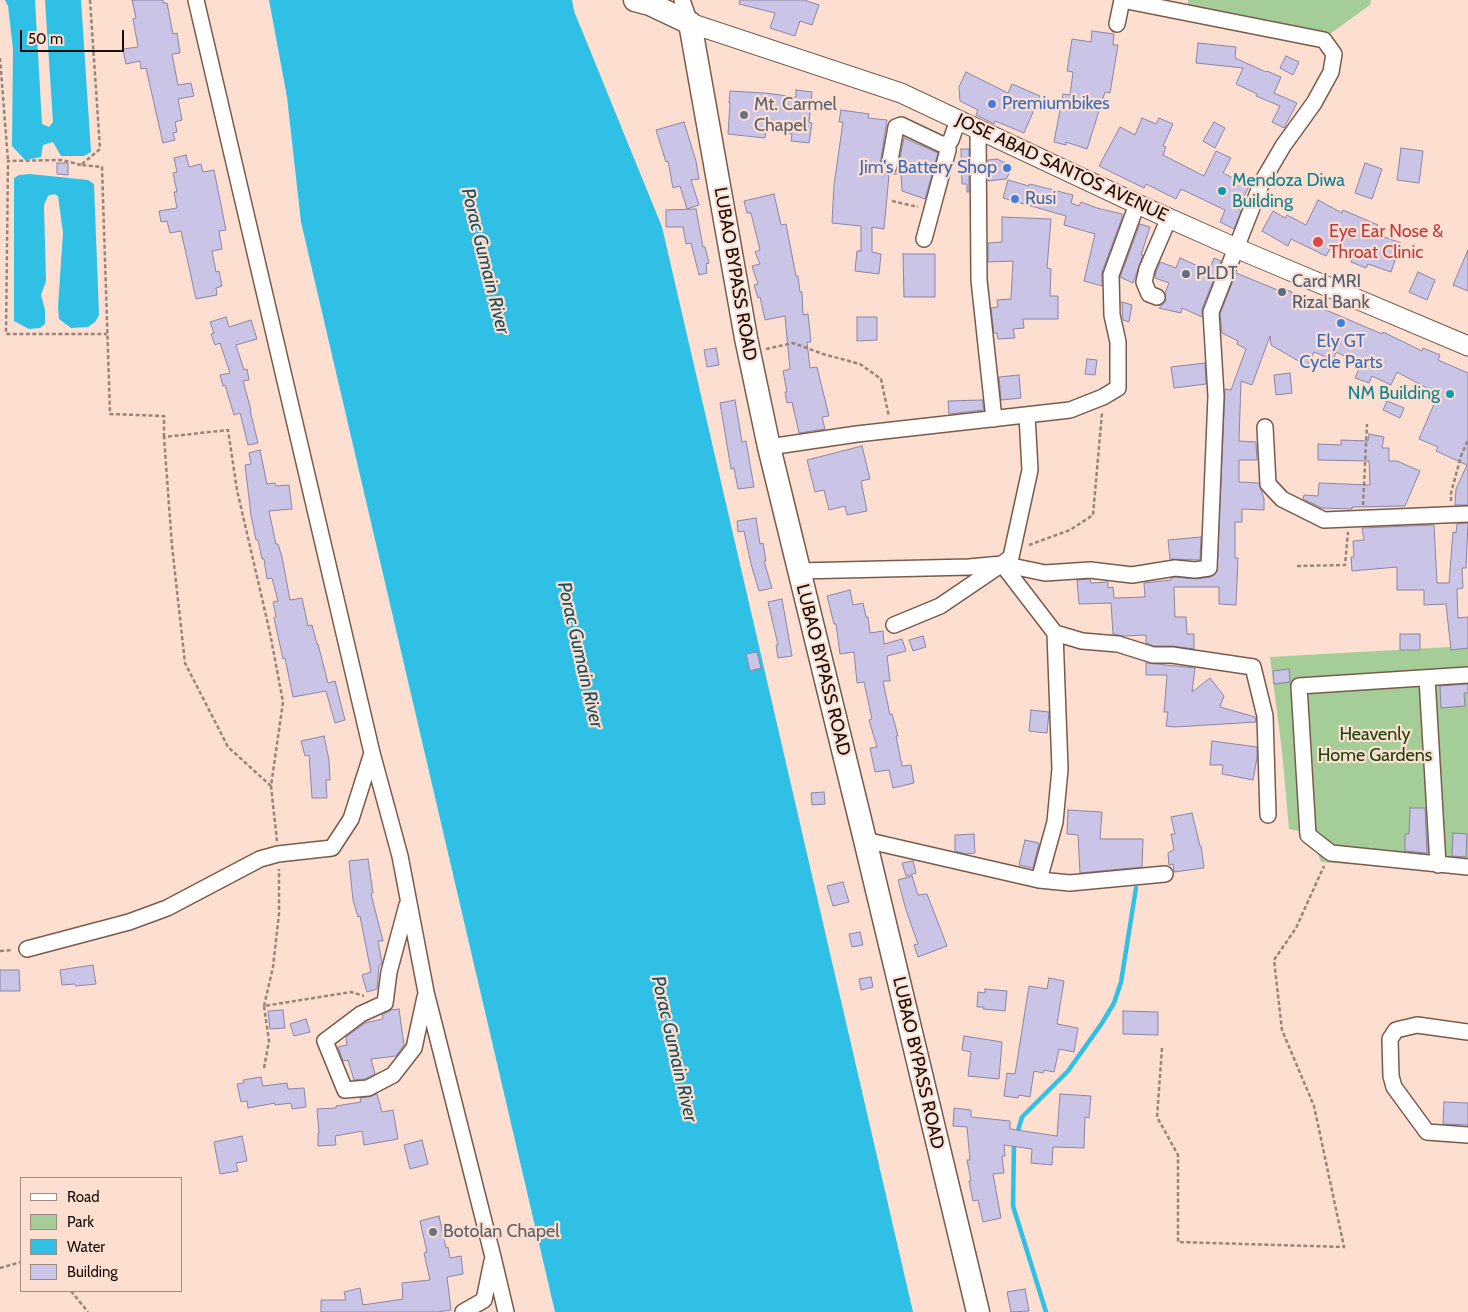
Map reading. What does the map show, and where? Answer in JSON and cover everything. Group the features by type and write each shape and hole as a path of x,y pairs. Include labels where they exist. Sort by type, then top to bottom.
{"highway":[{"name":"JOSE ABAD SANTOS AVENUE","path":"643,1 690,22"},
{"name":"LUBAO BYPASS ROAD","path":"690,22 749,353 769,447 798,571 866,840 978,1312"}],"main road":[{"name":"JOSE ABAD SANTOS AVENUE","path":"690,22 901,93 1137,204 1468,346"}],"street":[{"path":"196,0 372,753 400,856 426,992 506,1312"},
{"path":"682,0 690,22"},
{"path":"798,571 969,567 1007,560 1045,573 1090,570 1132,575 1175,568 1195,570 1209,568 1216,396 1211,312 1262,182 1283,146 1314,103 1331,72 1334,54 1324,40 1174,5 1122,0 1117,24"},
{"path":"924,239 948,144 958,120"},
{"path":"889,166 896,127 898,126 941,144 948,144"},
{"path":"978,130 979,280 994,419"},
{"path":"769,447 857,434 1070,410 1103,397 1118,388 1118,342 1112,315 1111,275 1137,204"},
{"path":"1157,297 1149,294 1144,282 1147,269 1169,218"},
{"path":"894,625 940,606 1007,560 1030,470 1027,415"},
{"path":"1265,428 1268,484 1282,499 1324,520 1468,514"},
{"path":"1007,560 1055,633 1060,769 1055,822 1039,880"},
{"path":"1055,633 1082,641 1118,644 1153,654 1252,667 1265,716 1268,815"},
{"path":"1468,675 1299,686 1308,835 1331,853 1468,867"},
{"path":"1427,678 1438,865"},
{"path":"27,950 129,922 167,908 260,859 278,854 332,848 351,819 372,753"},
{"path":"866,840 1039,880 1070,883 1165,874"},
{"path":"408,901 389,972 385,1003 361,1014 325,1041 345,1090 368,1088 393,1075 414,1048 426,992"},
{"path":"1468,1032 1417,1025 1396,1030 1390,1039 1390,1076 1394,1086 1427,1132 1468,1135"},
{"path":"463,1312 484,1300 493,1257"}],"path":[{"path":"81,165 100,149 90,0"},
{"path":"0,58 8,161 6,334 107,334"},
{"path":"8,161 62,160 81,165 102,167 110,414 164,416 172,546 185,663 228,747 271,786"},
{"path":"892,201 932,210"},
{"path":"749,353 793,343 823,354 860,364 881,379 890,420"},
{"path":"1007,560 1031,544 1070,530 1094,515 1103,397"},
{"path":"1367,424 1362,505 1380,517"},
{"path":"164,437 228,430 238,490 270,633 283,702 271,786 278,854 279,914 264,1006 269,1041 264,1068"},
{"path":"1451,514 1451,493 1461,456 1468,440"},
{"path":"1298,566 1345,565 1350,519"},
{"path":"1162,1048 1157,1117 1178,1155 1178,1242 1344,1247 1314,1106 1282,1030 1274,960 1296,928 1331,853"},
{"path":"264,1006 351,992 385,1003"},
{"path":"0,1268 20,1262"},
{"path":"72,1292 88,1312"}],"green space":[{"path":"1188,0 1371,0 1370,5 1327,36 1188,9"},
{"name":"Heavenly Home Gardens","path":"1468,646 1468,873 1321,862 1317,852 1303,832 1289,829 1282,751 1270,657"}],"water":[{"path":"5,0 35,0 42,124 49,127 53,122 45,0 81,0 91,152 84,156 61,156 53,142 43,145 41,157 25,160 12,146 13,49 8,6"},
{"name":"Porac Gumain River","path":"269,0 572,0 574,11 662,227 913,1312 555,1312 301,222 287,97"},
{"path":"30,174 88,180 94,184 99,315 95,322 88,327 71,328 59,319 58,306 63,233 58,196 54,194 48,196 44,205 46,281 41,295 45,310 45,324 40,328 29,329 14,321 14,178 19,175"}],"building":[{"path":"132,0 163,0 163,3 167,3 173,34 177,33 180,53 172,54 178,85 191,83 194,96 178,99 182,120 175,122 177,132 173,133 175,140 163,143 146,68 141,69 140,61 126,64 123,49 138,47 133,19 136,18"},
{"path":"740,0 804,0 819,5 812,25 800,21 795,36 770,28 775,13 739,4"},
{"path":"1092,31 1114,34 1113,45 1118,45 1110,93 1105,92 1087,149 1066,142 1066,145 1054,142 1063,94 1070,95 1073,72 1067,71 1072,39 1091,42"},
{"path":"1198,43 1236,47 1235,58 1281,77 1274,93 1297,103 1284,128 1272,122 1280,106 1256,96 1257,94 1236,84 1243,68 1196,63"},
{"path":"1286,56 1299,62 1293,75 1280,68"},
{"path":"966,72 1008,93 1012,84 1040,96 1024,133 995,121 994,124 976,115 978,110 960,101 959,87"},
{"path":"796,90 812,92 809,122 812,123 809,143 791,141 792,134 766,130 765,138 728,134 730,91 796,97"},
{"path":"841,110 869,114 868,118 887,120 880,165 883,173 889,175 884,229 872,227 872,252 881,254 879,274 855,271 857,251 861,251 861,226 832,223 834,185 843,122 839,122"},
{"path":"1142,118 1156,124 1159,118 1173,124 1163,146 1166,147 1163,155 1204,176 1216,151 1231,158 1223,173 1249,186 1238,209 1241,211 1234,229 1220,222 1225,210 1181,189 1176,199 1146,184 1144,188 1099,166 1120,127 1135,135"},
{"path":"684,122 696,161 699,179 691,180 699,205 687,209 680,186 673,188 668,161 666,162 656,130"},
{"path":"1214,122 1225,128 1215,148 1203,141"},
{"path":"904,138 938,153 925,199 902,191 901,174 893,174 898,168"},
{"path":"1401,148 1423,151 1419,183 1397,180"},
{"path":"961,149 969,149 969,192 967,192 967,184 962,184"},
{"path":"186,155 189,167 201,164 203,172 214,170 226,230 219,231 222,249 212,251 216,272 219,271 222,286 216,288 217,295 196,299 181,231 170,233 167,221 161,222 159,211 177,208 174,192 177,192 173,173 177,172 174,158"},
{"path":"997,159 1013,167 1006,179 988,181 988,160"},
{"path":"57,163 68,163 68,175 57,174"},
{"path":"1365,163 1382,169 1372,199 1355,193"},
{"path":"1008,180 1073,195 1071,203 1079,206 1081,202 1122,214 1102,272 1102,286 1084,281 1095,234 1064,225 1066,216 1003,198"},
{"path":"774,194 781,225 786,224 796,276 798,276 800,292 802,292 803,315 808,314 811,342 807,342 810,368 817,367 829,416 822,417 825,429 799,433 792,402 787,403 785,392 787,392 783,371 790,369 785,316 765,320 760,297 758,298 754,285 758,284 752,266 760,264 755,252 760,250 751,213 747,213 744,201"},
{"path":"1318,200 1342,213 1343,210 1378,225 1374,233 1401,243 1391,272 1368,264 1366,268 1351,262 1352,259 1330,249 1326,256 1291,239 1288,246 1262,231 1273,211 1285,218 1287,215 1306,225"},
{"path":"696,209 703,247 705,247 709,263 706,264 707,273 699,275 691,243 686,244 683,227 666,227 666,210"},
{"path":"1002,217 1051,219 1047,268 1051,269 1050,296 1058,296 1058,319 1023,319 1024,328 1013,329 1015,338 998,339 997,333 994,333 991,308 998,307 997,300 1011,299 1013,261 988,262 988,243 1002,242"},
{"path":"1140,224 1150,227 1133,283 1120,277"},
{"path":"1468,250 1468,291 1453,285"},
{"path":"903,254 935,254 935,297 904,297"},
{"path":"1180,258 1209,271 1214,258 1221,261 1202,309 1202,317 1182,308 1181,313 1159,308 1166,301 1165,293 1169,283 1155,278 1160,262 1176,268"},
{"path":"1418,272 1435,280 1427,300 1409,292"},
{"path":"1236,273 1280,291 1282,288 1292,292 1291,296 1312,305 1382,334 1383,332 1422,351 1423,348 1440,355 1438,360 1468,373 1468,505 1455,505 1456,489 1467,465 1436,451 1438,447 1419,439 1434,404 1432,402 1436,393 1397,372 1391,385 1372,376 1369,383 1355,378 1361,364 1336,352 1333,360 1314,352 1307,366 1271,345 1270,336 1252,385 1241,381 1239,441 1256,442 1257,460 1239,460 1239,482 1259,483 1264,499 1264,510 1242,509 1242,522 1235,522 1235,558 1238,558 1236,605 1219,604 1219,587 1174,587 1175,617 1186,617 1187,634 1194,634 1194,649 1154,646 1146,643 1146,635 1123,636 1113,634 1111,603 1079,604 1077,580 1090,579 1091,583 1108,582 1108,588 1113,587 1114,598 1145,597 1144,583 1171,580 1171,578 1175,577 1196,579 1211,577 1217,572 1225,389 1231,390 1246,349 1237,344 1238,341 1222,333 1220,314"},
{"path":"1122,302 1132,305 1129,322 1123,320"},
{"path":"226,317 229,327 251,320 257,339 236,345 244,370 247,369 249,380 243,381 258,443 248,445 240,413 234,415 220,375 230,373 220,343 215,345 211,334 214,333 210,322"},
{"path":"857,317 877,317 877,340 857,341"},
{"path":"716,348 719,365 707,367 704,350"},
{"path":"1087,359 1097,360 1095,375 1085,374"},
{"path":"1205,363 1206,384 1174,388 1171,367"},
{"path":"1290,373 1292,393 1276,395 1274,375"},
{"path":"1019,375 1021,398 1001,400 999,377"},
{"path":"735,400 742,442 746,441 754,487 738,489 734,468 731,469 720,403"},
{"path":"982,400 984,410 949,414 948,401"},
{"path":"1387,401 1404,408 1400,418 1383,410"},
{"path":"1369,434 1384,437 1382,448 1389,448 1389,461 1397,461 1420,471 1405,506 1352,507 1352,509 1322,508 1303,499 1304,495 1318,496 1319,483 1370,485 1369,461 1318,460 1318,444 1341,445 1341,440 1368,441"},
{"path":"862,446 870,479 861,481 867,511 847,515 845,506 829,510 824,490 815,492 807,460"},
{"path":"260,450 267,484 275,483 276,486 289,485 292,509 269,511 276,544 278,544 282,557 290,600 302,598 308,626 312,625 328,683 335,681 345,720 335,723 326,691 293,697 274,618 276,617 273,602 278,601 272,578 267,579 264,559 262,559 258,540 256,540 251,515 245,465 251,464 249,453"},
{"path":"756,518 760,544 763,543 766,561 764,561 772,588 759,591 744,531 738,532 737,521"},
{"path":"1468,523 1466,568 1462,568 1463,588 1457,589 1458,618 1468,617 1468,648 1451,650 1446,604 1424,605 1424,590 1397,590 1397,567 1352,571 1351,557 1354,557 1353,541 1364,540 1362,528 1434,525 1437,583 1449,583 1453,532 1456,533 1457,524"},
{"path":"1201,537 1200,560 1170,559 1168,540"},
{"path":"850,590 853,605 863,603 866,617 868,617 870,633 883,631 884,644 902,639 906,651 887,656 890,681 883,681 890,715 892,714 898,736 896,736 902,766 911,765 914,783 893,788 889,770 875,772 870,748 877,747 869,720 872,719 864,682 857,683 854,652 840,654 836,624 834,624 827,596"},
{"path":"782,599 792,656 778,658 776,645 778,645 768,602"},
{"path":"1400,634 1420,634 1420,650 1400,650"},
{"path":"923,636 926,647 913,651 909,640"},
{"path":"757,652 761,668 750,671 746,654"},
{"path":"1146,663 1195,668 1192,692 1210,678 1224,696 1220,707 1255,717 1256,722 1166,726 1168,712 1164,712 1167,675 1146,675"},
{"path":"1289,669 1290,682 1274,684 1273,671"},
{"path":"1468,684 1468,693 1464,693 1465,706 1441,708 1440,686"},
{"path":"1031,710 1049,712 1047,733 1029,731"},
{"path":"324,736 329,760 330,780 326,780 327,798 312,798 309,755 305,756 301,741"},
{"path":"1212,741 1257,747 1253,780 1222,774 1223,765 1210,765"},
{"path":"824,792 825,804 812,805 811,793"},
{"path":"1410,808 1425,808 1427,853 1405,851 1405,834 1409,834"},
{"path":"1068,810 1102,812 1100,839 1143,839 1142,867 1080,873 1078,835 1067,834"},
{"path":"1192,813 1201,846 1204,868 1174,872 1173,864 1169,865 1168,853 1174,850 1171,834 1175,834 1171,817"},
{"path":"1453,833 1467,834 1466,857 1452,856"},
{"path":"974,834 975,853 966,854 955,851 955,835"},
{"path":"1025,840 1039,843 1033,868 1019,865"},
{"path":"368,859 373,893 371,894 383,941 378,941 382,963 379,966 377,989 367,992 362,975 371,972 360,916 358,917 353,900 349,861"},
{"path":"913,861 916,873 906,876 902,863"},
{"path":"912,876 918,895 927,894 947,946 918,957 914,945 918,944 898,880"},
{"path":"843,882 849,902 833,906 827,886"},
{"path":"860,932 863,945 852,947 849,934"},
{"path":"93,965 96,984 62,985 60,970"},
{"path":"0,970 19,970 20,991 0,991"},
{"path":"871,977 873,987 861,990 859,979"},
{"path":"1049,978 1064,981 1057,1024 1078,1028 1074,1052 1059,1049 1054,1072 1044,1070 1043,1073 1034,1071 1030,1097 1019,1095 1018,1098 1004,1096 1007,1073 1015,1074 1029,986 1047,989"},
{"path":"985,989 1007,991 1005,1011 977,1007 978,992 985,993"},
{"path":"399,1009 404,1045 396,1056 371,1059 375,1074 365,1079 354,1080 348,1060 343,1061 338,1047 347,1045 346,1037 365,1023 383,1019 382,1015 391,1010"},
{"path":"283,1010 285,1028 270,1029 268,1011"},
{"path":"1123,1011 1158,1012 1158,1035 1123,1034"},
{"path":"306,1019 310,1032 294,1036 290,1024"},
{"path":"964,1036 1002,1042 999,1079 968,1076 971,1052 962,1050"},
{"path":"261,1077 263,1086 287,1083 288,1089 304,1088 306,1107 292,1109 291,1103 275,1105 275,1103 248,1108 247,1101 241,1102 237,1084 244,1083 243,1080"},
{"path":"377,1094 382,1112 393,1110 398,1139 364,1145 362,1131 335,1136 336,1145 318,1146 317,1109 336,1108 336,1106 361,1102 360,1098"},
{"path":"1060,1094 1091,1096 1089,1118 1085,1117 1084,1148 1053,1147 1052,1165 1031,1163 1032,1149 1004,1145 1005,1156 1002,1156 1004,1173 993,1174 1001,1218 983,1222 978,1200 973,1201 969,1181 971,1181 967,1160 970,1160 967,1127 953,1126 954,1108 971,1110 971,1117 1010,1121 1010,1129 1057,1136"},
{"path":"1444,1102 1468,1103 1468,1125 1443,1124"},
{"path":"242,1136 247,1161 236,1163 238,1171 220,1174 214,1142"},
{"path":"422,1140 428,1164 410,1169 404,1145"},
{"path":"439,1216 450,1258 461,1256 463,1274 447,1277 451,1310 437,1312 321,1312 321,1300 346,1300 344,1292 360,1288 363,1305 403,1299 402,1283 430,1280 424,1253 427,1252 420,1221"},
{"path":"1025,1289 1029,1311 1011,1312 1007,1292"}],"waterway":[{"path":"1017,1134 1022,1117 1068,1071 1114,1003 1121,982 1136,888"},
{"path":"1014,1141 1013,1206 1046,1312"}],"place":[{"name":"Premiumbikes","path":"992,104"},
{"name":"Mt. Carmel Chapel","path":"744,115"},
{"name":"Jim's Battery Shop","path":"1007,168"},
{"name":"Mendoza Diwa Building","path":"1222,191"},
{"name":"Rusi","path":"1015,199"},
{"name":"Eye Ear Nose & Throat Clinic","path":"1318,242"},
{"name":"PLDT","path":"1186,274"},
{"name":"Card MRI Rizal Bank","path":"1282,292"},
{"name":"Ely GT Cycle Parts","path":"1341,323"},
{"name":"NM Building","path":"1450,394"},
{"name":"Botolan Chapel","path":"433,1232"}]}
